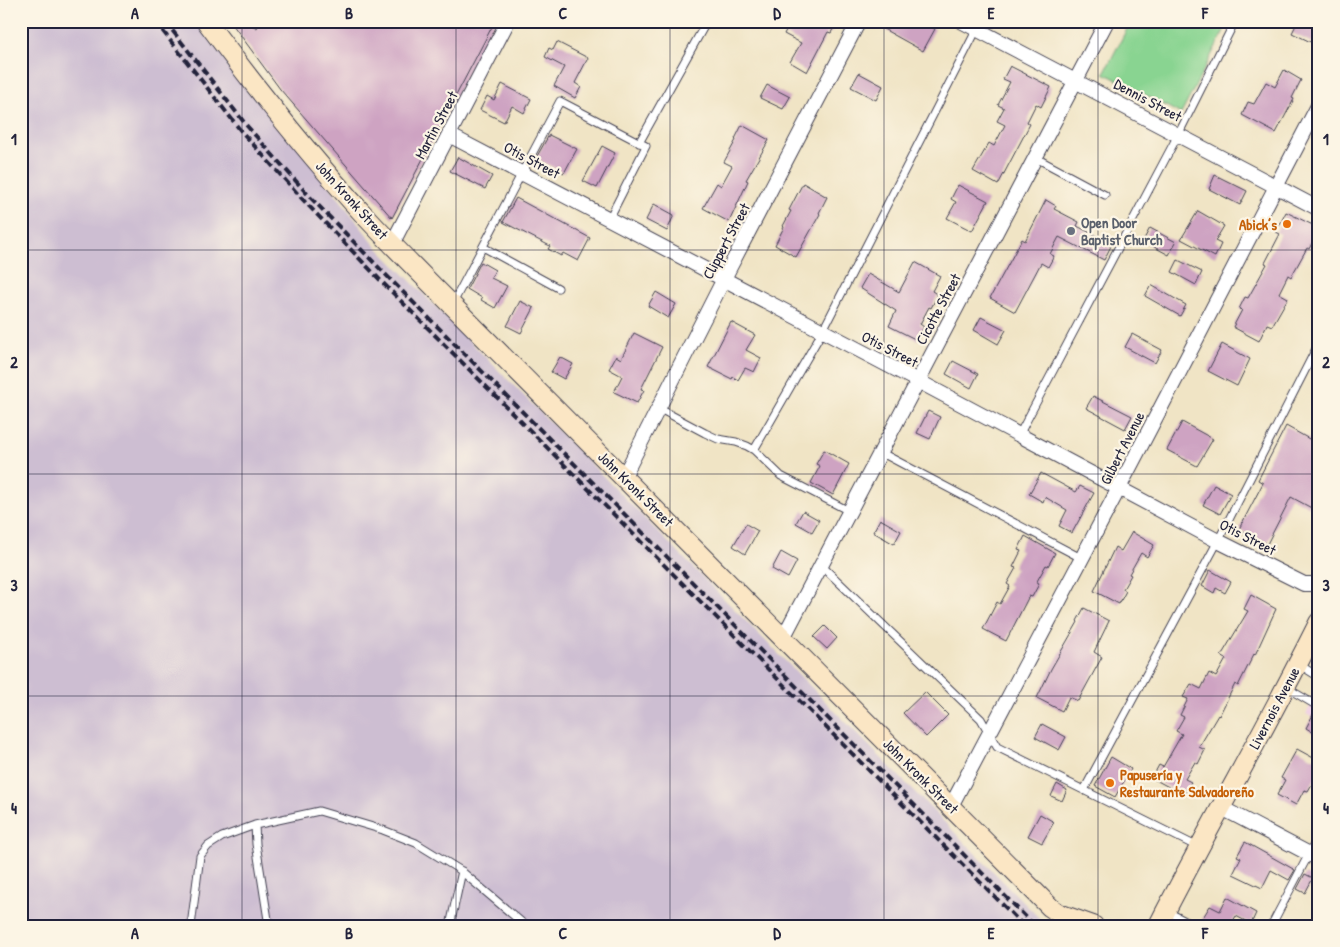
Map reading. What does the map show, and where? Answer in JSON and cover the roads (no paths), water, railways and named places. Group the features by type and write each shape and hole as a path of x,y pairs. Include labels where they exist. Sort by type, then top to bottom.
{"street":[{"name":"John Kronk Street","path":"206,21 286,125 365,216 452,306 624,476 1050,907 1060,914 1094,926"},
{"name":"Martin Street","path":"392,244 508,21"},
{"name":"Clippert Street","path":"624,476 724,279 859,21"},
{"name":"Dennis Street","path":"961,21 979,26 1076,81 1319,209"},
{"name":"Cicotte Street","path":"783,638 1107,21"},
{"name":"Gilbert Avenue","path":"951,806 1081,558 1120,488 1319,104"},
{"name":"Otis Street","path":"449,135 1218,541 1304,584 1319,584"},
{"name":"Livernois Avenue","path":"1162,918 1298,664 1316,634"},
{"path":"1220,808 1314,857"}],"lane":[{"path":"639,142 707,21"},
{"path":"1019,435 1178,135 1235,21"},
{"path":"754,450 822,332 979,26"},
{"path":"452,306 560,101 646,146 609,219"},
{"path":"1036,158 1105,195"},
{"path":"483,247 558,288"},
{"path":"1084,790 1218,541 1319,343"},
{"path":"658,408 705,434 718,439 736,442 754,450 781,476 849,511"},
{"path":"880,452 1081,558"},
{"path":"820,565 981,719 997,747 1199,847"},
{"path":"1298,664 1319,677"},
{"path":"1286,688 1319,707"},
{"path":"191,926 200,856 208,846 255,825 319,811 383,830 416,843 462,871 526,926"},
{"path":"255,825 256,844 269,926"},
{"path":"1271,926 1314,857 1319,835"},
{"path":"450,926 462,871"},
{"path":"1162,918 1195,926"}],"railway":[{"path":"155,21 241,131 306,203 384,284 1024,926"},
{"path":"165,21 247,126 311,198 1035,926"}],"place":[{"name":"Abick’s","path":"1287,224"},
{"name":"Open Door Baptist Church","path":"1071,231"},
{"name":"Papusería y Restaurante Salvadoreño","path":"1110,783"}]}
